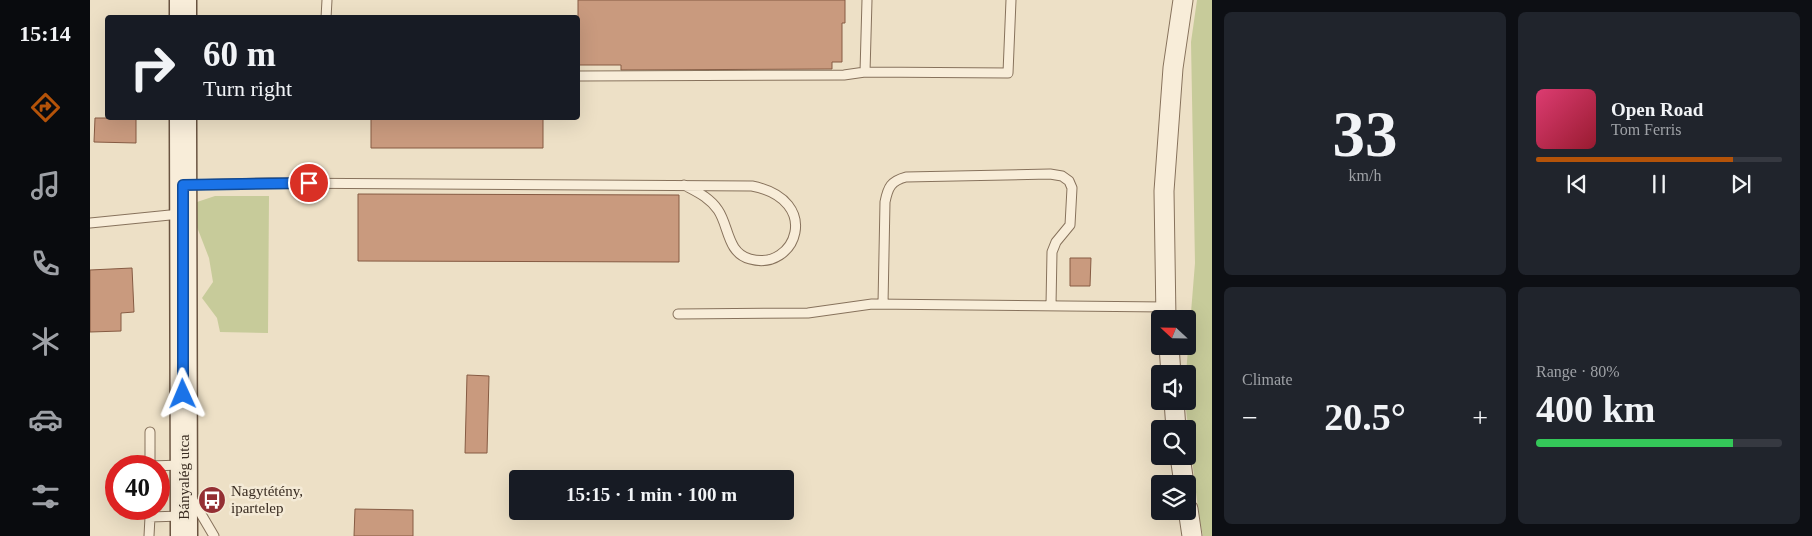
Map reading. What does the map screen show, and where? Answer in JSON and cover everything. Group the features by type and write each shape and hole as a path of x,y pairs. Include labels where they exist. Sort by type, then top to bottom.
{"street":[{"path":"183,0 183,15"},
{"path":"1166,310 1164,191 1173,68 1183,0"},
{"name":"Bányalég utca","path":"183,120 184,526"},
{"path":"1190,520 1192,536"}],"lane":[{"path":"326,15 327,0"},
{"path":"865,72 867,0"},
{"path":"580,76 844,75 865,72 1008,73 1011,0"},
{"path":"883,304 885,202 887,190 894,181 906,177 1050,174 1062,176 1069,181 1072,188 1070,225 1056,242 1052,252 1050,306"},
{"path":"183,185 269,182 684,185 752,186 770,189 779,194 789,205 796,229 794,241 787,249 764,260 752,260 742,256 733,247 719,212 710,200 684,185"},
{"path":"90,223 183,214"},
{"path":"678,314 808,313 883,304 1050,306 1151,312"},
{"path":"150,432 150,455"},
{"path":"170,472 184,476 214,536"},
{"path":"149,536 150,520"},
{"path":"168,520 184,526"}],"green space":[{"path":"1197,0 1212,0 1212,536 1203,536 1199,517 1196,475 1194,475 1193,465 1196,465 1196,420 1187,420 1186,410 1196,410 1196,365 1187,365 1188,355 1196,355 1196,310 1191,310 1195,263 1191,42"},
{"path":"215,196 269,196 268,333 220,332 217,318 202,298 213,282 209,258 197,227 197,202"}],"building":[{"path":"578,0 845,0 845,23 842,23 842,62 832,62 832,69 621,70 621,65 580,65 580,15 578,15"},
{"path":"95,118 105,118 105,120 136,120 136,143 94,142"},
{"path":"371,120 543,120 543,148 371,148"},
{"path":"358,194 679,195 679,262 358,261"},
{"path":"1070,258 1091,258 1090,286 1070,286"},
{"path":"132,268 134,312 121,313 121,331 90,332 90,270"},
{"path":"467,375 489,376 487,453 465,453"},
{"path":"355,509 413,510 413,536 354,536"}],"place":[{"name":"Nagytétény, ipartelep","path":"212,500"}],"route":[{"path":"183,394 183,185 269,182 309,183"}]}
